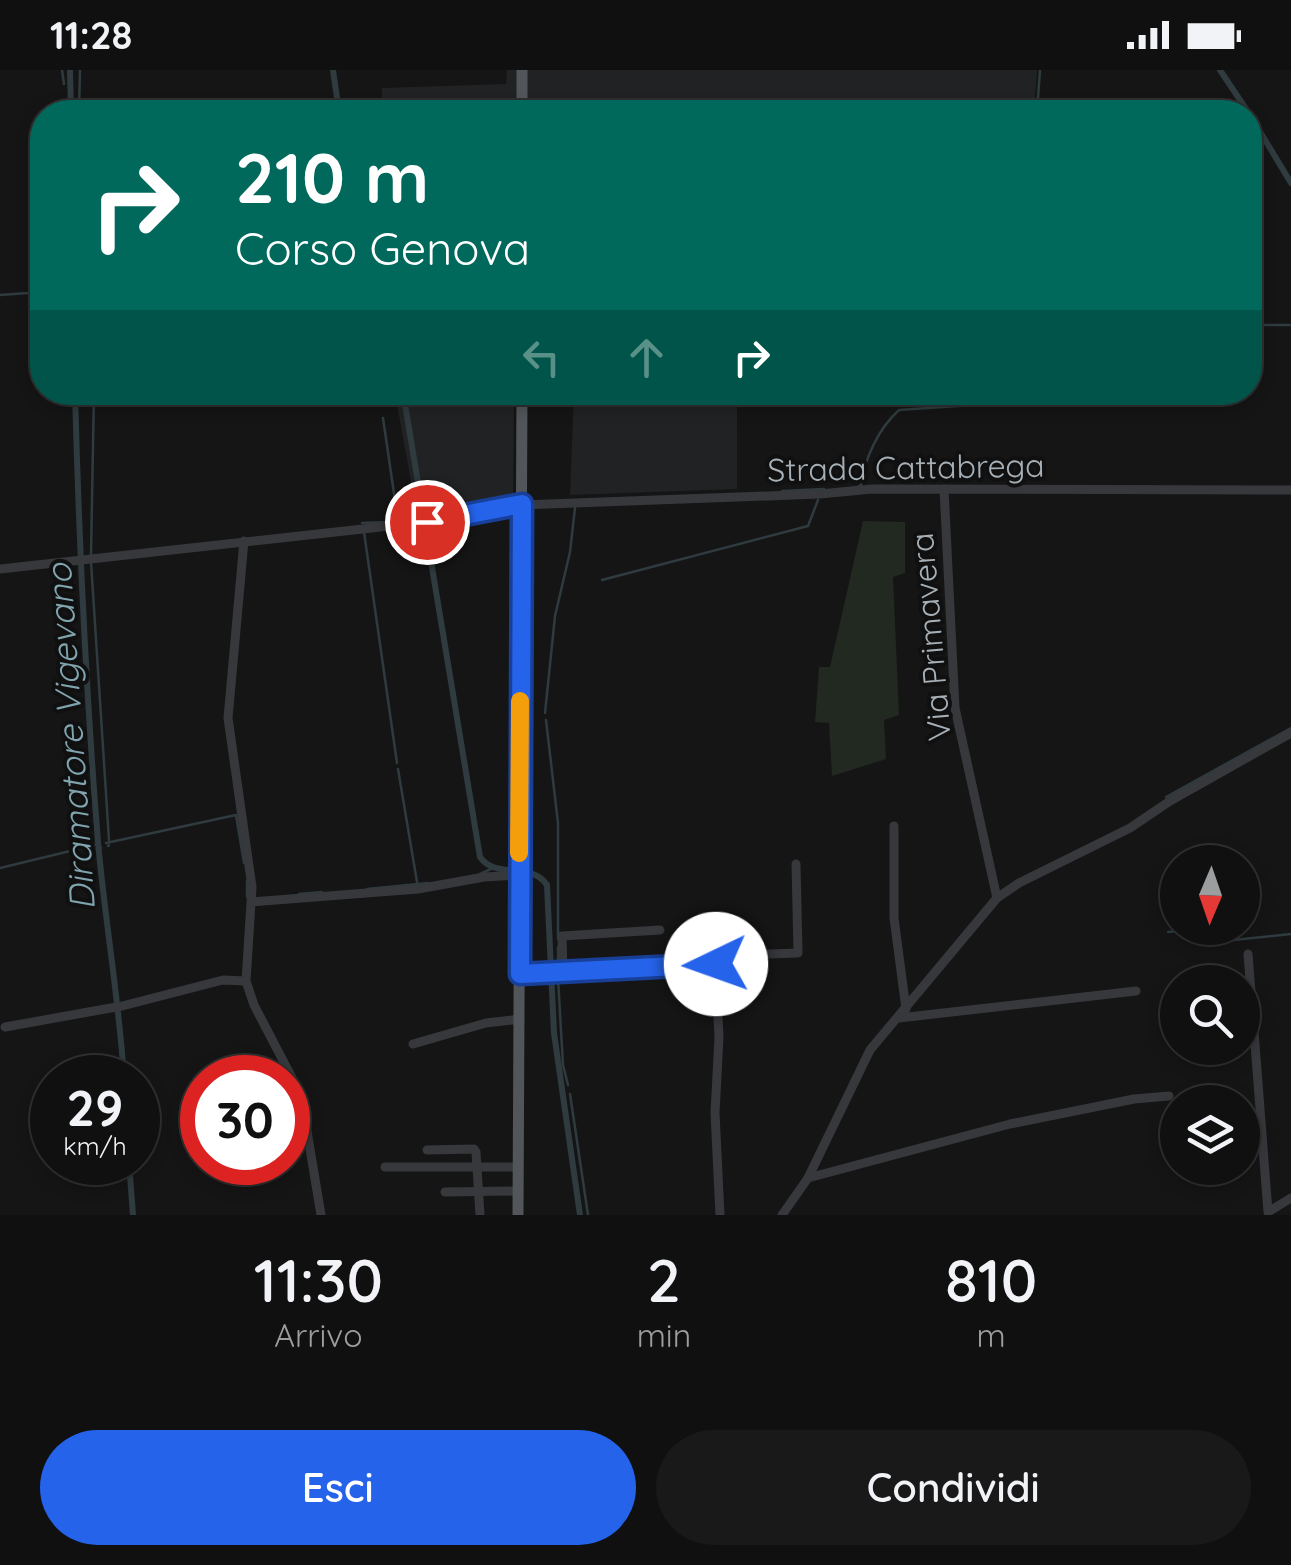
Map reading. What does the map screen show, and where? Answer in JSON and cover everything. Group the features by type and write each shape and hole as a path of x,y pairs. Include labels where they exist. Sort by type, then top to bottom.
{"main road":[{"path":"522,70 522,100"},
{"path":"518,1215 522,405"}],"street":[{"name":"Strada Cattabrega","path":"0,569 424,522 522,504 872,489 1291,490"},
{"name":"Via Primavera","path":"944,489 956,708 998,898"},
{"path":"244,541 228,718 252,902 246,980 254,1006 302,1096 321,1215"},
{"path":"782,1215 808,1178 870,1050 998,898 1019,883 1130,828 1291,733"},
{"path":"894,826 894,918 902,1014"},
{"path":"520,974 798,953 796,864"},
{"path":"252,902 418,889 519,872"},
{"path":"555,973 562,936 660,930"},
{"path":"1248,954 1267,1213 1291,1198"},
{"path":"716,960 719,1037 715,1113 720,1215"},
{"path":"5,1028 223,980 246,980"},
{"path":"902,1014 1136,990"},
{"path":"413,1044 486,1023 520,1019"},
{"path":"808,1178 1010,1124 1160,1097"},
{"path":"428,1150 474,1149 480,1215"},
{"path":"384,1167 518,1167"},
{"path":"445,1192 518,1192"}],"shaded area":[{"path":"507,70 1037,70 1035,100 382,100 382,88 506,84"},
{"path":"397,405 514,405 513,500 418,520"},
{"path":"574,405 737,405 737,489 570,495"},
{"path":"863,521 905,522 905,573 893,577 899,715 884,720 886,759 832,776 829,723 815,722 819,667 830,667"}],"waterway":[{"path":"62,70 64,84"},
{"name":"Diramatore Vigevano","path":"70,70 71,100"},
{"path":"79,100 80,70"},
{"path":"333,70 337,100"},
{"path":"1038,100 1040,70"},
{"path":"1220,70 1240,100"},
{"path":"1262,135 1291,183"},
{"path":"0,295 30,293"},
{"path":"1262,325 1291,325"},
{"name":"Diramatore Vigevano","path":"76,405 94,786 122,1055"},
{"path":"91,554 94,405"},
{"path":"405,405 480,857 495,868 532,874 547,885 554,1033 580,1215"},
{"path":"857,487 879,435 899,410 973,405"},
{"path":"383,418 398,521"},
{"path":"782,491 824,489"},
{"path":"602,580 808,526 818,500"},
{"path":"545,713 555,616 570,552 575,508"},
{"path":"362,523 390,522"},
{"path":"364,532 397,763"},
{"path":"91,562 109,840"},
{"path":"546,720 558,823 558,939"},
{"path":"1166,797 1291,728"},
{"path":"398,769 417,882"},
{"path":"106,843 236,815 244,863"},
{"path":"0,868 95,845"},
{"path":"480,874 493,868"},
{"path":"247,881 247,897"},
{"path":"367,889 428,883"},
{"path":"299,894 322,892"},
{"path":"1260,937 1291,934"},
{"path":"558,947 558,969"},
{"path":"558,978 563,1065 568,1085"},
{"path":"570,1094 588,1215"},
{"name":"Diramatore Vigevano","path":"131,1185 133,1215"}],"slow traffic":[{"path":"519,853 520,701"}],"route":[{"path":"427,522 522,504 520,974 716,964"}]}
